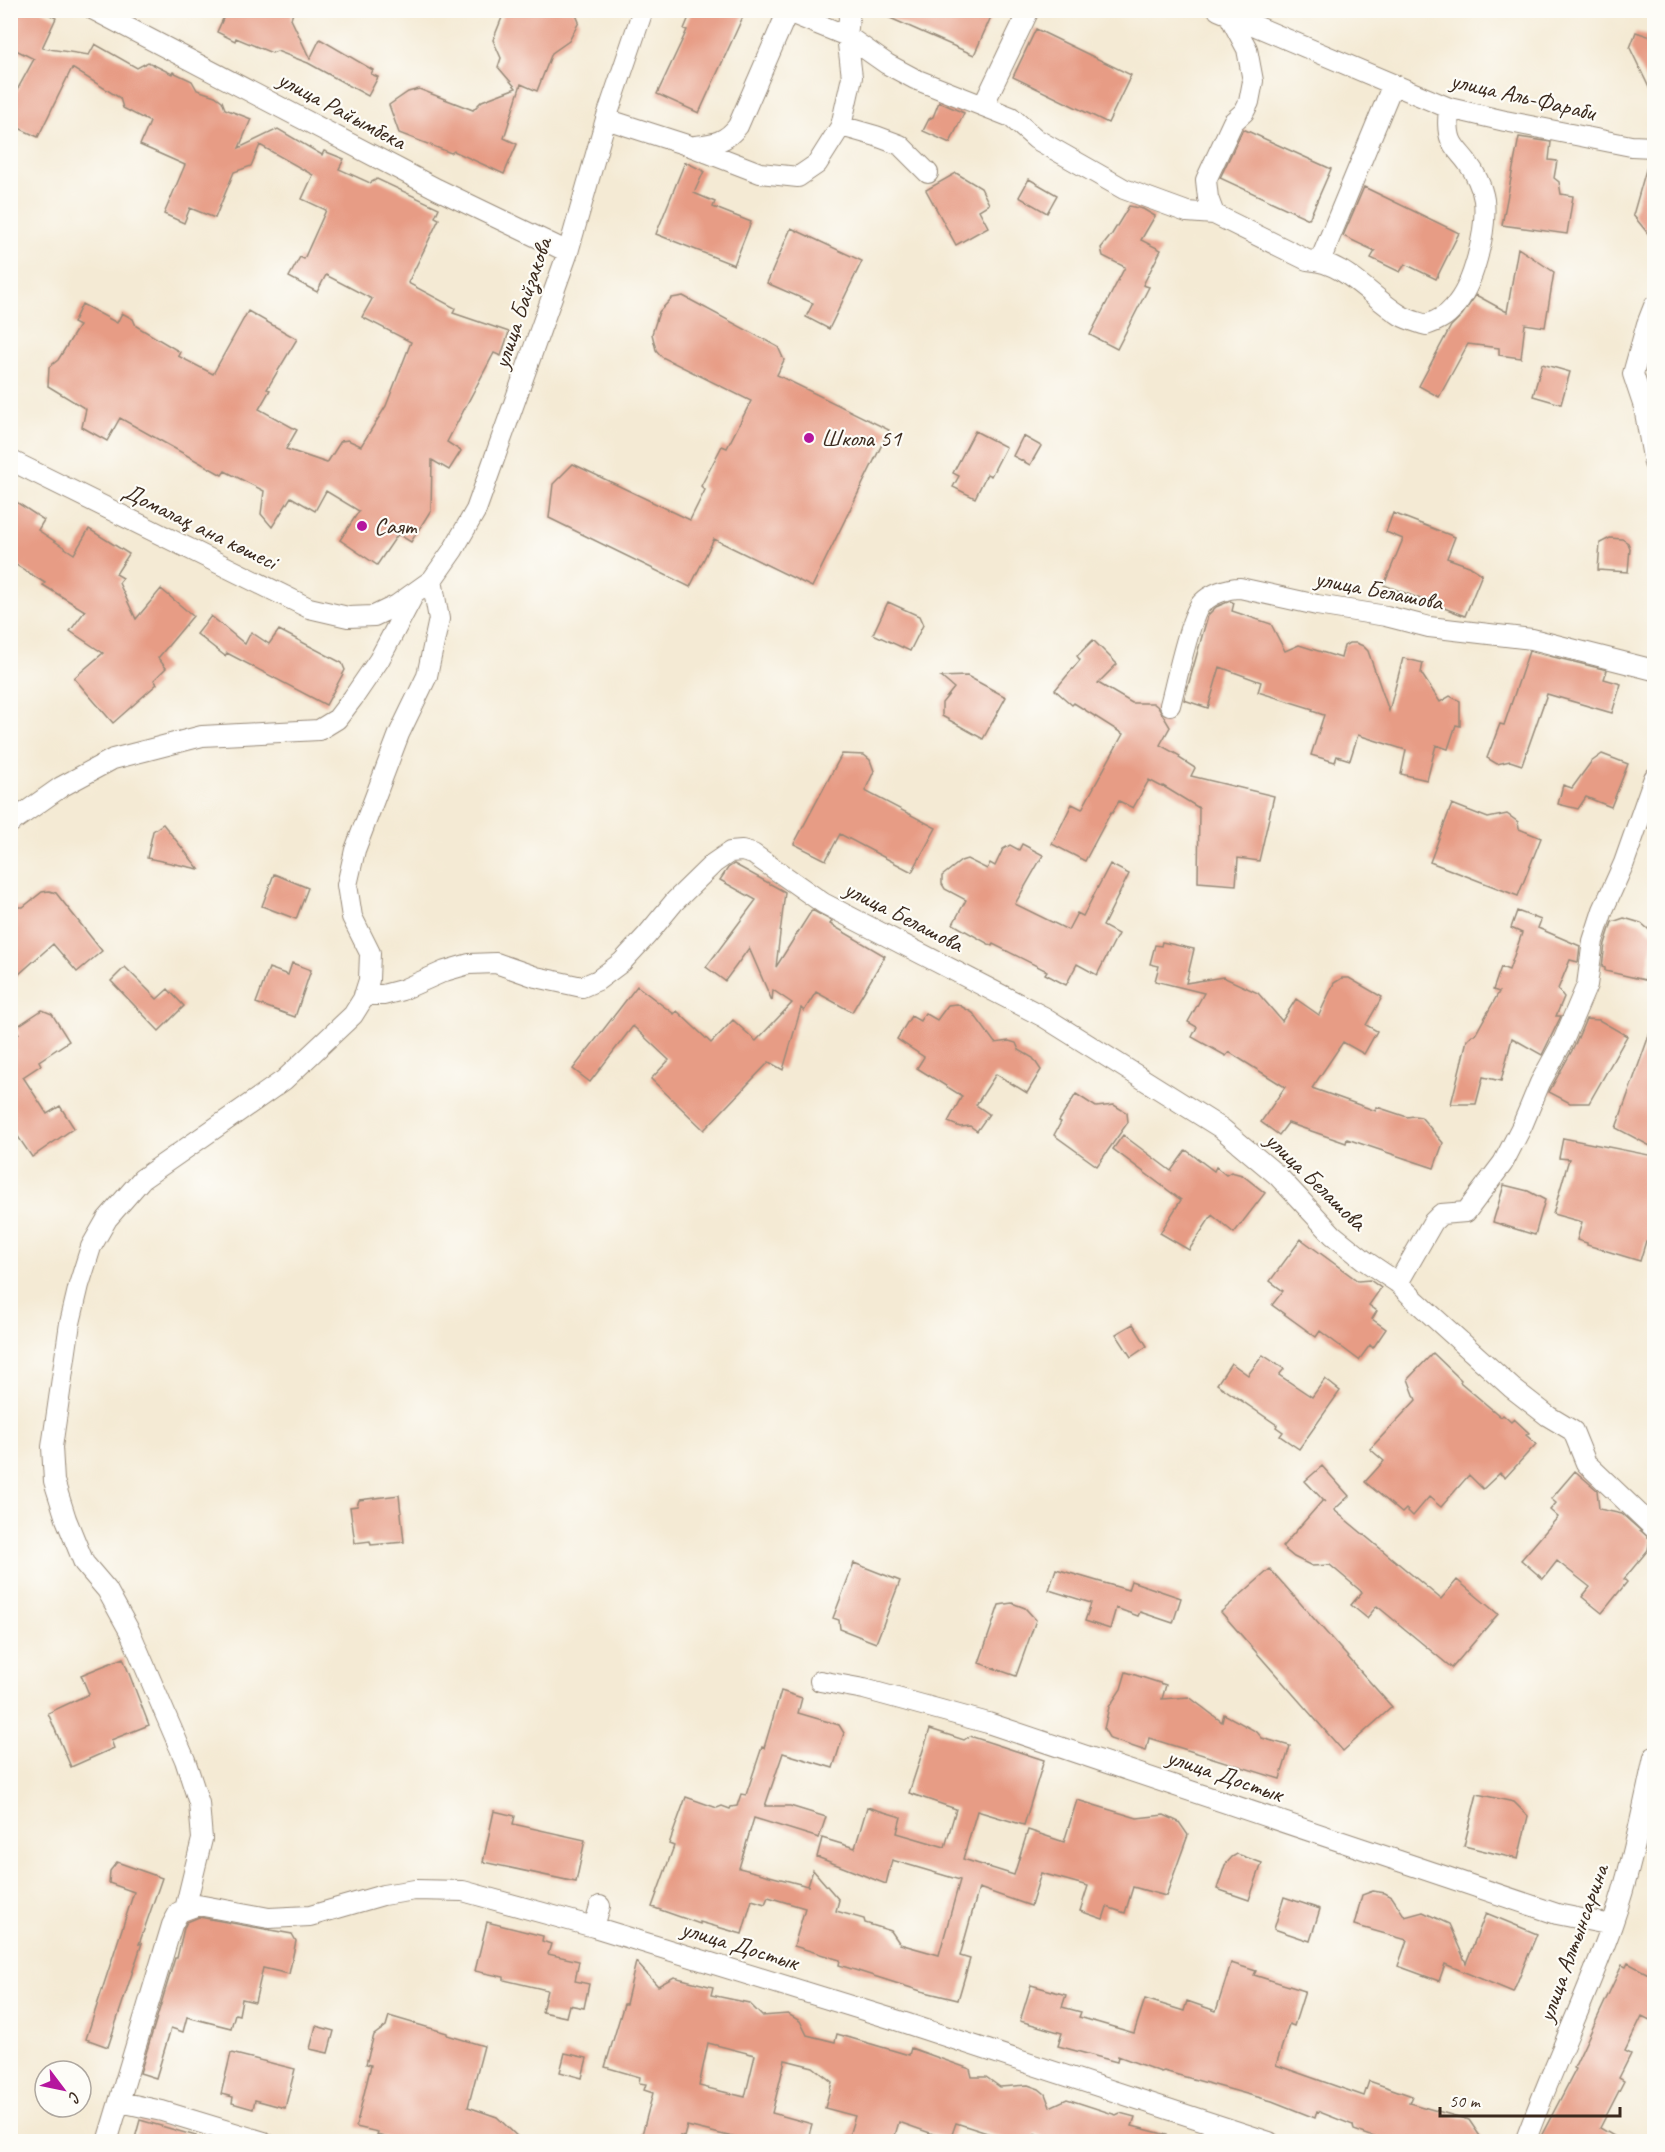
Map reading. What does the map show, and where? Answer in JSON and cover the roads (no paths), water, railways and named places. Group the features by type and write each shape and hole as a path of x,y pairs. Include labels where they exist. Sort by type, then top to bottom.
{"street":[{"name":"улица Райымбека","path":"94,10 437,189 568,252"},
{"name":"улица Байзакова","path":"374,616 415,594 432,580 453,550 476,510 568,252 606,119 643,10"},
{"path":"606,119 690,146 760,172 798,177 817,164 841,126 852,76 847,36 850,10"},
{"path":"983,106 1029,10"},
{"path":"690,146 717,144 734,131 785,12 847,36 887,64 915,79 1011,117 1035,139 1124,189 1188,212 1214,214 1307,260 1320,261 1350,275 1400,315 1426,325 1446,316 1455,307 1472,275 1482,236 1484,200 1469,165 1451,142 1448,126 1449,108"},
{"path":"1214,214 1208,198 1206,180 1233,122 1245,112 1253,81 1247,49 1223,13"},
{"name":"улица Аль-Фараби","path":"1223,13 1449,108 1631,146 1654,147"},
{"path":"1320,261 1393,84"},
{"path":"841,126 876,135 900,145 928,173"},
{"path":"1654,306 1633,374 1644,407 1654,463"},
{"name":"Домалақ ана көшесі","path":"10,460 309,608 348,617 374,616"},
{"path":"107,2142 172,1925 178,1912 185,1909 202,1839 199,1803 184,1760 130,1632 107,1590 84,1563 54,1481 52,1447 70,1323 91,1248 107,1219 142,1179 284,1080 353,1015 364,995 369,980 370,953 352,917 347,885 355,850 399,734 427,676 435,647 439,619 432,580"},
{"name":"улица Белашова","path":"1170,705 1191,627 1200,604 1221,591 1232,588 1386,616 1430,627 1532,639 1654,670"},
{"name":"улица Байзакова","path":"10,823 61,787 113,759 202,736 319,730 337,719 353,698 379,660 415,594"},
{"path":"1398,1282 1433,1222 1441,1214 1466,1212 1503,1163 1518,1135 1587,985 1593,941 1632,843 1654,778"},
{"name":"улица Белашова","path":"364,995 383,995 402,990 469,964 496,963 536,977 582,987 598,980 622,962 675,900 714,863 730,852 741,851 753,854 823,903 1044,1017 1221,1128 1277,1175 1333,1235 1364,1260 1398,1282 1512,1388 1548,1416 1573,1431 1586,1463 1654,1528"},
{"name":"улица Достык","path":"820,1681 864,1689 988,1723 1557,1914 1612,1925"},
{"name":"улица Алтынсарина","path":"1525,2142 1545,2087 1612,1925 1654,1757"},
{"name":"улица Достык","path":"185,1909 198,1905 269,1918 310,1916 383,1895 415,1890 463,1891 594,1927 896,2020 1269,2142"},
{"path":"594,1927 600,1906"},
{"path":"120,2102 162,2111 264,2142"}],"place":[{"name":"Школа 51","path":"809,438"},
{"name":"Саят","path":"362,526"}]}
